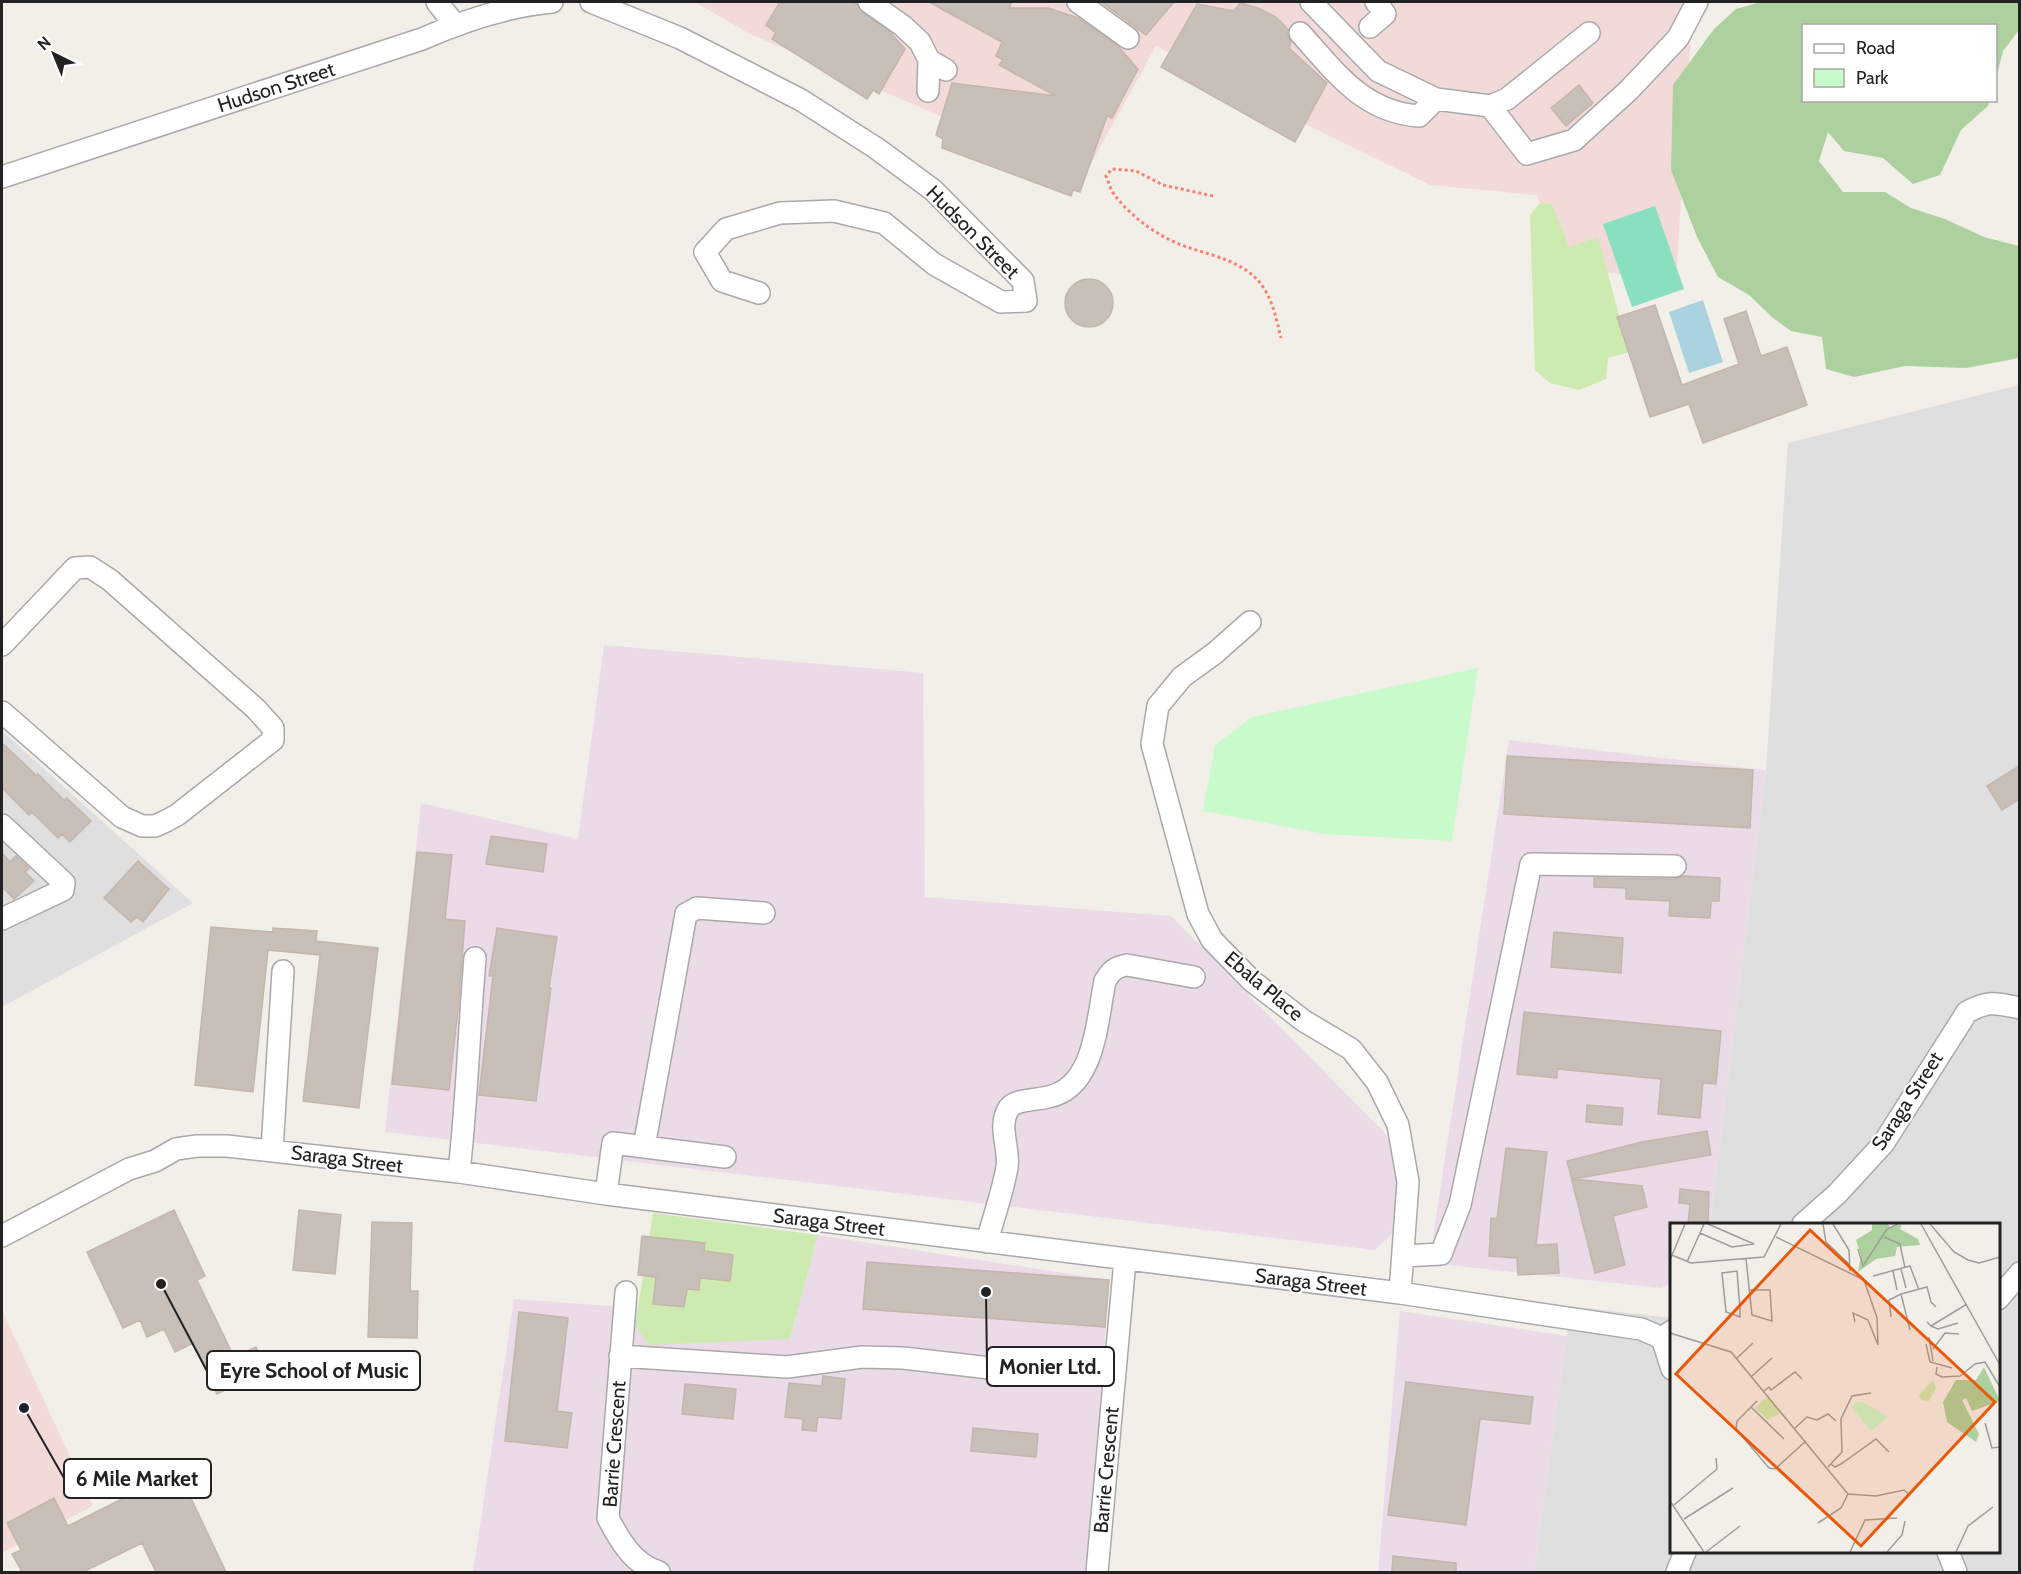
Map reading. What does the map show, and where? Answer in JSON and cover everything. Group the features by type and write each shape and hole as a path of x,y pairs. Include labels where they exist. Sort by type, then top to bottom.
{"street":[{"path":"436,2 455,25"},
{"name":"Hudson Street","path":"2,177 422,39 455,25 527,4 552,2"},
{"name":"Hudson Street","path":"591,2 680,38 801,99 876,148 933,190 1023,281 1026,301 1001,302 934,264 884,223 834,210 780,213 726,230 705,252 722,281 759,293"},
{"path":"869,2 921,42 938,65 928,91"},
{"path":"1078,2 1128,38"},
{"path":"1311,2 1378,71 1436,99 1490,106 1508,99 1589,33"},
{"path":"1370,27 1384,14 1376,2"},
{"path":"1490,106 1527,154 1574,140 1629,90 1678,38 1697,2"},
{"path":"1300,33 1342,79 1369,102 1406,115 1419,116 1436,99"},
{"path":"2,645 75,568 90,567 110,580 256,710 273,728 273,740 177,815 155,826 142,825 122,817 2,712"},
{"name":"Ebala Place","path":"1250,622 1182,677 1158,706 1152,744 1198,914 1212,940 1252,981 1304,1022 1351,1049 1377,1082 1398,1125 1408,1182 1400,1293"},
{"path":"2,825 64,883 63,890 2,919"},
{"path":"1403,1256 1441,1254 1460,1205 1531,864 1675,866"},
{"path":"644,1147 686,914 697,908 764,913"},
{"path":"459,1172 467,1103 467,1056 475,958"},
{"path":"987,1242 1007,1169 1004,1133 1006,1113 1015,1103 1052,1097 1069,1088 1078,1078 1095,1038 1108,975 1116,966 1127,965 1194,977"},
{"path":"272,1150 283,971"},
{"name":"Saraga Street","path":"1804,1223 1837,1194 1882,1144 1962,1016 1973,1009 1995,1002 2019,1008"},
{"path":"606,1194 613,1143 724,1157"},
{"name":"Saraga Street","path":"2,1236 129,1169 156,1161 176,1149 227,1146 459,1172 606,1194 1400,1293 1641,1329 1666,1335"},
{"name":"Barrie Crescent","path":"1097,1572 1125,1260"},
{"path":"2000,1297 2019,1273"},
{"name":"Barrie Crescent","path":"626,1292 608,1518 629,1553 649,1569 659,1572"},
{"path":"1666,1335 1670,1362"},
{"path":"620,1356 787,1367 862,1357 990,1368"},
{"path":"1677,1572 1683,1553"},
{"path":"1949,1553 1956,1572"}],"path":[{"path":"1213,196 1163,185 1136,171 1112,169 1106,176 1114,195 1150,228 1185,246 1222,257 1249,271 1265,290 1275,311 1281,338"}],"shaded area":[{"path":"695,2 1693,2 1676,281 1562,267 1537,195 1430,185 1299,121 1156,46 1083,178 748,33"},
{"path":"2019,385 2019,1572 1534,1572 1571,1306 1670,1318 1670,1553 2000,1553 2000,1223 1710,1223 1766,770 1788,443"},
{"path":"604,645 923,673 925,897 1171,916 1383,1131 1405,1165 1391,1235 1375,1250 385,1132 421,803 578,839"},
{"path":"2,731 193,903 2,1007"},
{"path":"1509,740 1766,770 1710,1223 1670,1223 1670,1284 1661,1288 1429,1263"},
{"path":"818,1235 1109,1280 1089,1572 473,1572 514,1299 638,1308 635,1326 790,1339"},
{"path":"2,1310 93,1506 2,1553"},
{"path":"1400,1311 1567,1336 1534,1572 1378,1572"}],"green space":[{"path":"1761,2 2019,2 2019,30 2003,51 1997,75 1997,24 1802,24 1802,102 1989,102 1988,106 1961,130 1940,175 1913,184 1883,158 1844,151 1828,132 1819,161 1843,192 1885,192 1911,208 1945,219 1984,237 2019,246 2019,358 1966,368 1905,366 1854,377 1826,369 1822,337 1791,331 1749,295 1718,277 1697,237 1671,170 1673,85 1714,29 1736,9"},
{"path":"1540,203 1552,204 1569,247 1598,237 1629,352 1608,358 1606,379 1579,390 1550,383 1535,370 1530,215"},
{"path":"1655,206 1684,289 1632,307 1603,224"},
{"path":"1478,668 1452,841 1325,834 1203,811 1215,745 1252,717"},
{"path":"653,1213 818,1235 790,1339 649,1345 635,1326"}],"water":[{"path":"1703,300 1723,362 1689,373 1669,312"}],"building":[{"path":"780,2 851,2 857,4 862,12 890,32 905,49 879,94 873,90 867,99 772,39 776,33 766,25"},
{"path":"929,2 1012,2 1009,8 1048,8 1078,18 1118,46 1138,69 1112,118 1107,116 1080,192 1073,190 1071,196 942,148 943,139 936,135 952,83 1056,96 999,65 1003,60 996,56 1002,42"},
{"path":"1101,2 1174,2 1146,35"},
{"path":"1240,3 1258,8 1276,17 1288,29 1291,42 1289,48 1327,83 1295,142 1161,67 1197,4 1234,11"},
{"path":"1579,85 1593,103 1566,126 1551,108"},
{"path":"1084,279 1094,279 1106,286 1113,298 1113,308 1106,320 1094,327 1084,327 1069,316 1065,308 1065,298 1076,283"},
{"path":"1655,305 1682,385 1739,364 1724,319 1746,311 1761,356 1787,347 1807,405 1703,443 1689,404 1650,417 1617,317"},
{"path":"2,743 64,800 67,798 91,821 70,842 62,834 58,838 32,812 29,815 2,788"},
{"path":"1507,756 1753,770 1750,828 1504,814"},
{"path":"2019,766 2019,799 2002,810 1987,786"},
{"path":"491,836 547,844 543,872 486,864"},
{"path":"417,852 452,855 445,919 465,921 449,1090 392,1084"},
{"path":"2,853 10,862 16,856 29,868 25,872 34,881 14,899 2,887"},
{"path":"138,861 169,889 143,922 137,917 131,922 104,898"},
{"path":"1683,876 1720,878 1719,901 1711,901 1710,918 1669,916 1670,901 1626,899 1626,888 1594,887 1594,878 1675,879"},
{"path":"211,927 273,932 273,928 317,931 316,941 378,948 359,1108 303,1101 320,955 268,950 253,1092 195,1085"},
{"path":"497,928 557,937 536,1101 479,1095 493,976 489,976"},
{"path":"1554,932 1623,938 1621,973 1551,967"},
{"path":"1524,1012 1721,1031 1716,1084 1703,1083 1700,1118 1658,1114 1661,1079 1557,1069 1557,1078 1517,1074"},
{"path":"1587,1105 1623,1108 1622,1125 1586,1122"},
{"path":"1707,1131 1711,1155 1573,1179 1642,1186 1647,1207 1613,1216 1625,1265 1595,1273 1567,1161 1642,1142"},
{"path":"1506,1148 1547,1152 1536,1245 1557,1244 1559,1273 1518,1275 1517,1258 1489,1256 1491,1218 1497,1219"},
{"path":"1680,1189 1709,1192 1708,1223 1688,1223 1690,1204 1679,1203"},
{"path":"174,1210 205,1276 197,1280 234,1357 256,1347 267,1370 217,1394 193,1343 175,1352 164,1329 147,1337 140,1320 123,1328 87,1252"},
{"path":"299,1210 341,1215 335,1274 293,1270"},
{"path":"372,1222 412,1223 410,1291 418,1291 417,1338 368,1337"},
{"path":"642,1236 705,1243 704,1251 733,1255 730,1281 700,1278 699,1290 687,1289 684,1307 653,1304 656,1277 638,1275"},
{"path":"867,1262 1109,1280 1105,1327 863,1309"},
{"path":"519,1312 568,1318 557,1411 572,1413 567,1448 505,1441"},
{"path":"823,1376 845,1379 841,1419 818,1417 816,1431 802,1430 803,1419 785,1417 789,1383 822,1386"},
{"path":"1406,1382 1533,1397 1530,1424 1480,1419 1466,1525 1388,1515"},
{"path":"685,1384 736,1389 733,1419 682,1414"},
{"path":"973,1428 1038,1434 1036,1457 971,1451"},
{"path":"178,1471 226,1572 156,1572 142,1543 83,1572 22,1572 12,1554 21,1550 7,1523 54,1498 68,1526"},
{"path":"1393,1556 1456,1563 1456,1572 1392,1572"}],"place":[{"name":"Eyre School of Music","path":"161,1284"},
{"name":"Monier Ltd.","path":"986,1292"},
{"name":"6 Mile Market","path":"24,1408"}]}
